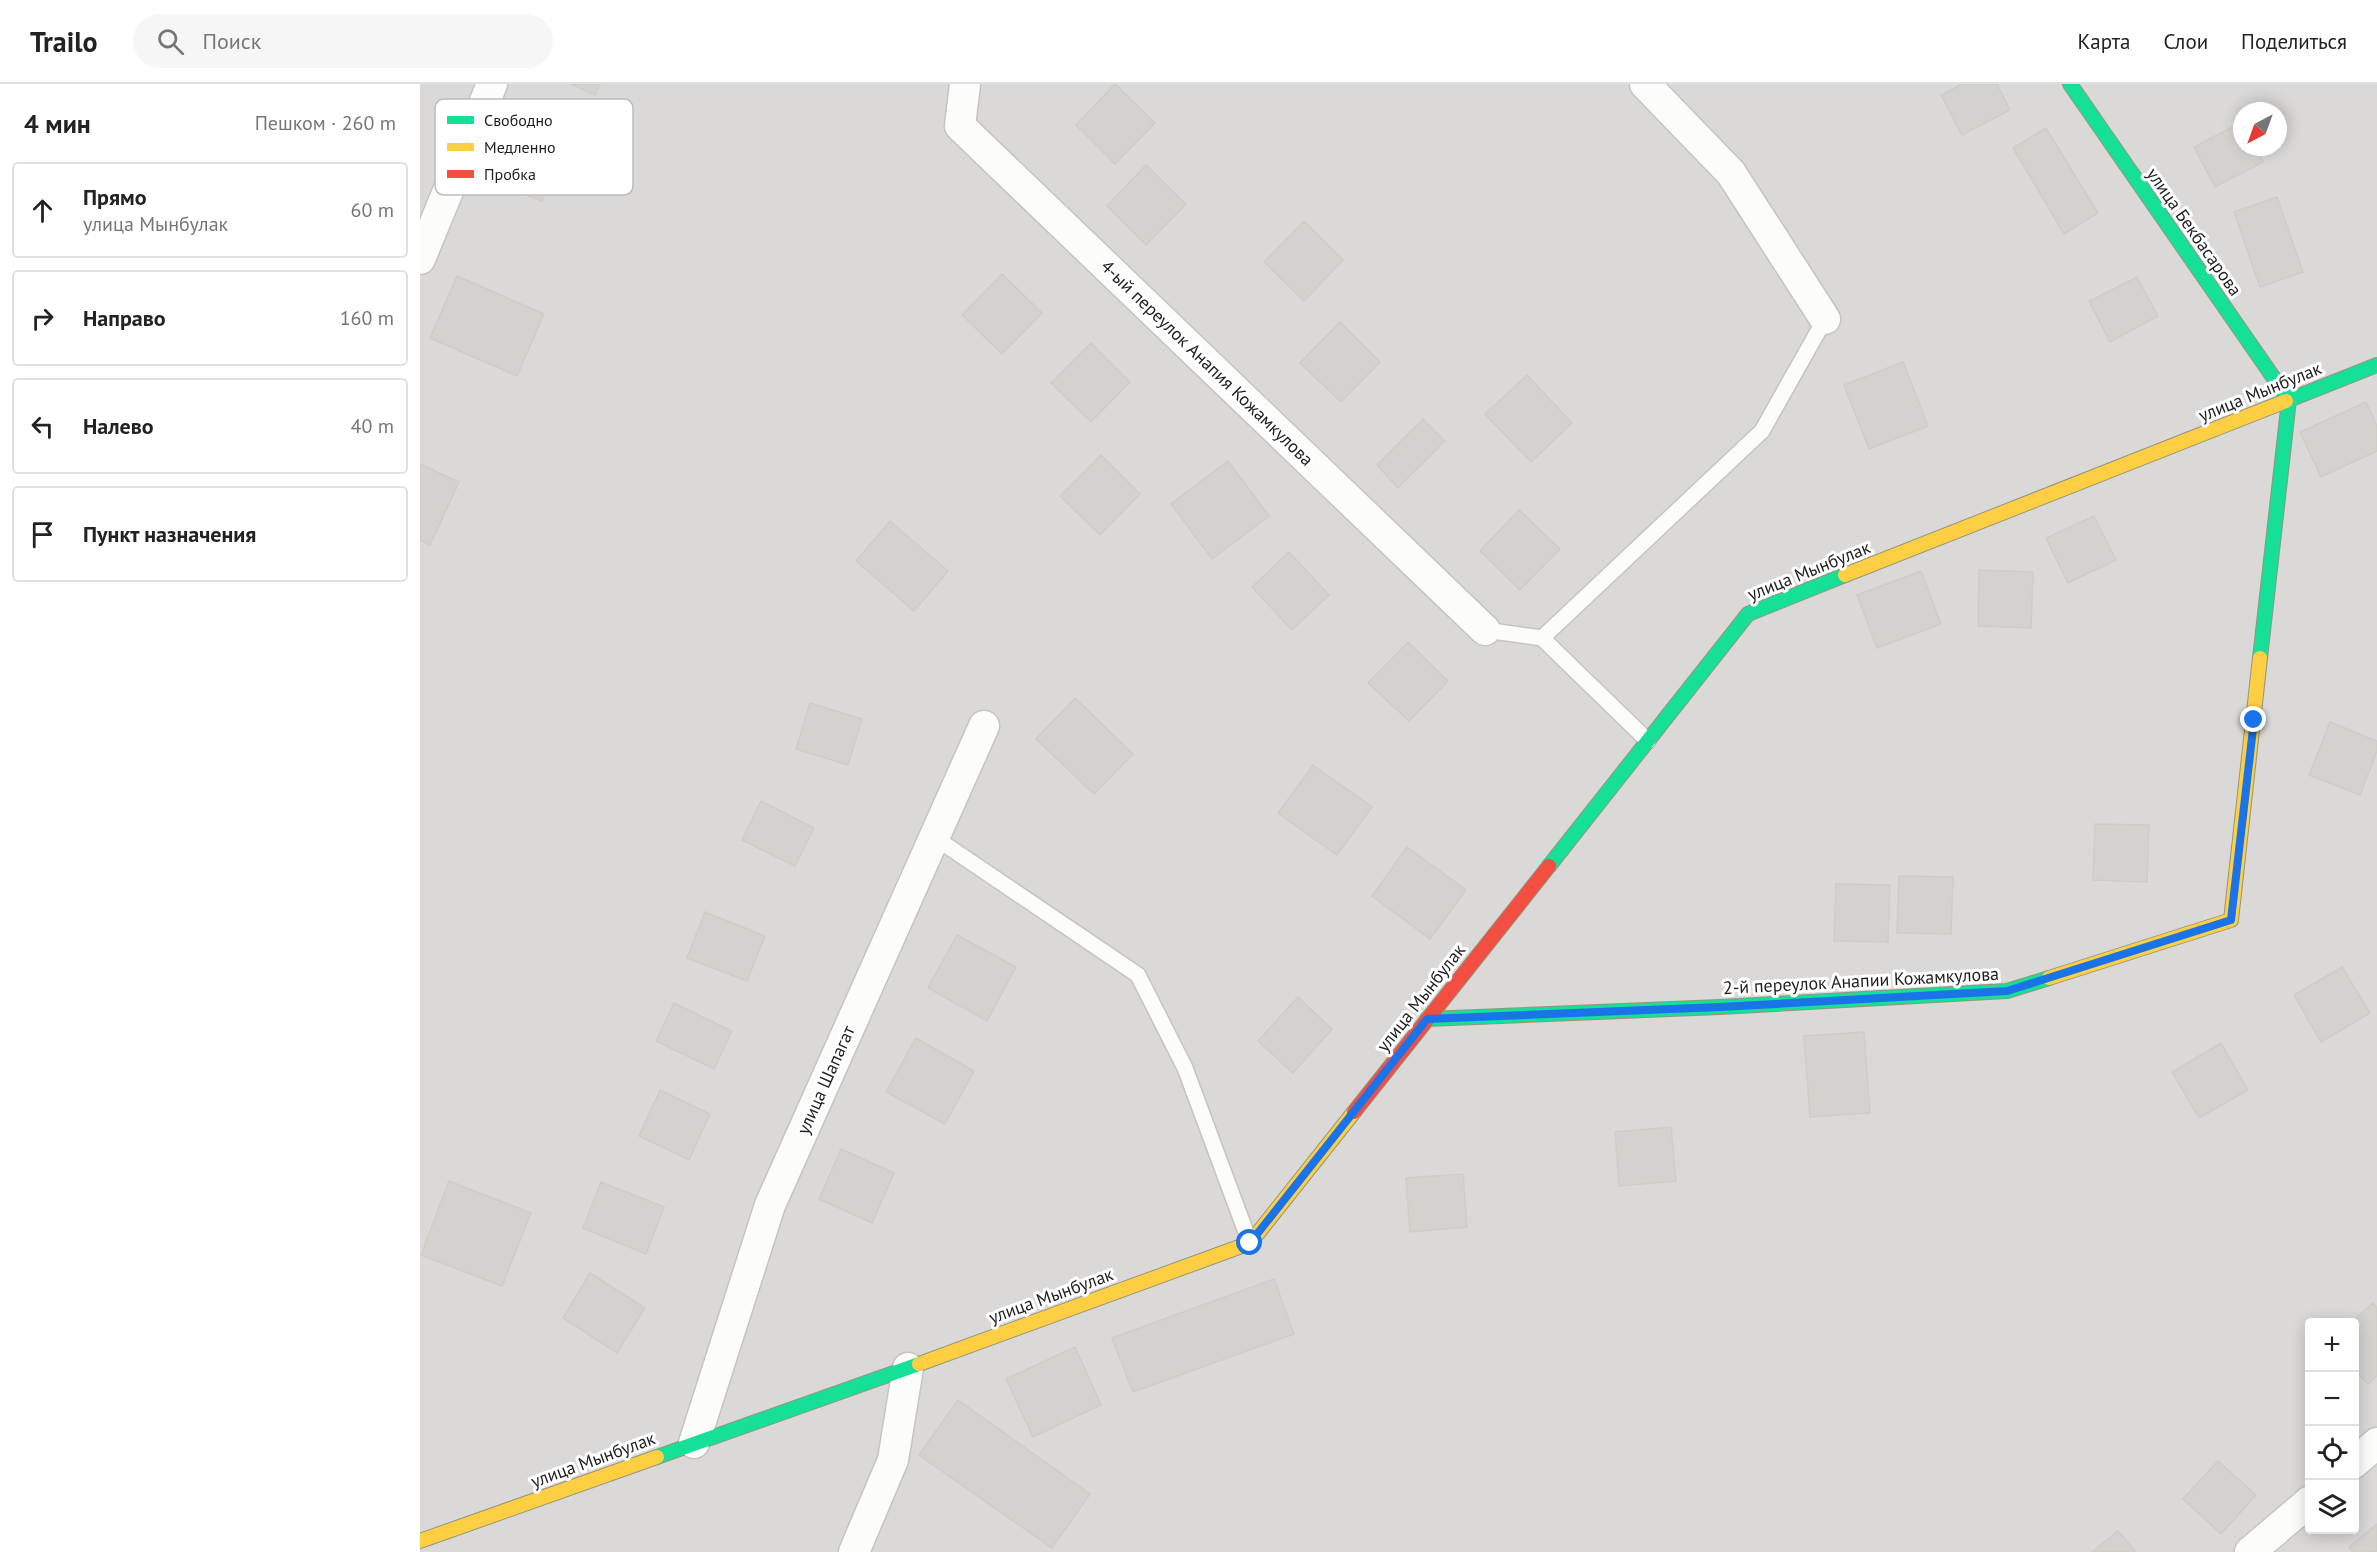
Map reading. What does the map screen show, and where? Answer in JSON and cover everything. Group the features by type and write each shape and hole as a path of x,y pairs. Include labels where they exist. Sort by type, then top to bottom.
{"street":[{"path":"486,99 492,84"},
{"name":"4-ый переулок Анапия Кожамкулова","path":"965,84 960,126 1485,630"},
{"path":"1645,84 1731,173 1826,319"},
{"name":"улица Бекбасарова","path":"2070,84 2289,400"},
{"path":"420,258 446,195"},
{"name":"улица Мынбулак","path":"420,1541 908,1368 1250,1243 1748,614 2377,365"},
{"name":"2-й переулок Анапии Кожамкулова","path":"1427,1019 1720,1007 2007,991 2231,920 2289,400"},
{"name":"улица Шапагат","path":"694,1443 770,1205 984,726"},
{"path":"854,1552 893,1460 908,1368"},
{"path":"2359,1459 2377,1443"},
{"path":"2250,1552 2305,1505"}],"lane":[{"path":"1542,638 1762,431 1826,319"},
{"path":"1485,630 1542,638 1648,741"},
{"path":"934,837 1138,975 1185,1068 1250,1243"}],"shaded area":[{"path":"420,84 2377,84 2377,1552 420,1552"}],"building":[{"path":"571,84 600,84 595,95"},
{"path":"1115,84 1155,123 1115,164 1076,125"},
{"path":"1962,84 1997,84 2010,110 1962,135 1941,95"},
{"path":"2233,127 2233,156 2260,156 2263,162 2215,187 2194,147"},
{"path":"2046,128 2098,213 2064,234 2013,148"},
{"path":"1146,165 1186,204 1146,245 1107,206"},
{"path":"526,195 544,195 542,201"},
{"path":"2277,197 2303,272 2260,287 2234,212"},
{"path":"1304,221 1343,260 1304,301 1264,262"},
{"path":"1002,274 1042,313 1002,354 962,315"},
{"path":"457,276 544,314 517,376 430,338"},
{"path":"2137,277 2158,316 2110,342 2089,301"},
{"path":"1340,322 1380,362 1341,402 1300,363"},
{"path":"1091,343 1130,382 1091,422 1051,383"},
{"path":"1903,362 1928,426 1869,449 1844,385"},
{"path":"1527,375 1572,423 1531,462 1485,414"},
{"path":"2366,402 2377,426 2377,451 2321,477 2300,432"},
{"path":"1423,419 1445,441 1398,488 1377,465"},
{"path":"1101,455 1140,494 1100,535 1060,496"},
{"path":"1228,461 1269,516 1212,559 1171,504"},
{"path":"420,464 459,482 430,545 420,540"},
{"path":"1519,510 1560,549 1520,590 1480,551"},
{"path":"2094,516 2116,560 2068,583 2046,538"},
{"path":"890,521 948,571 914,611 856,561"},
{"path":"1289,552 1329,595 1292,630 1252,587"},
{"path":"1979,570 2033,572 2031,628 1978,626"},
{"path":"1921,571 1941,624 1877,648 1857,595"},
{"path":"1408,642 1448,681 1409,721 1368,683"},
{"path":"1075,698 1133,754 1094,794 1036,739"},
{"path":"810,703 862,719 848,765 796,749"},
{"path":"2330,722 2377,741 2377,751 2360,795 2309,775"},
{"path":"1313,765 1372,807 1337,855 1278,813"},
{"path":"761,801 814,828 795,866 742,840"},
{"path":"2095,824 2149,825 2147,882 2093,880"},
{"path":"1407,847 1466,890 1430,939 1372,896"},
{"path":"1899,876 1953,877 1951,934 1897,933"},
{"path":"1836,884 1890,885 1888,942 1834,941"},
{"path":"705,912 765,936 747,981 687,958"},
{"path":"957,935 1016,967 987,1021 928,988"},
{"path":"2342,967 2370,1013 2321,1042 2294,995"},
{"path":"1298,997 1332,1029 1293,1073 1258,1041"},
{"path":"674,1003 732,1031 714,1069 656,1041"},
{"path":"1864,1032 1870,1113 1810,1117 1804,1036"},
{"path":"916,1038 974,1071 945,1124 886,1092"},
{"path":"2221,1043 2248,1090 2199,1118 2172,1072"},
{"path":"660,1090 710,1114 689,1160 639,1136"},
{"path":"1671,1127 1676,1181 1619,1186 1615,1132"},
{"path":"841,1149 894,1173 872,1223 819,1199"},
{"path":"1463,1174 1467,1227 1410,1232 1406,1178"},
{"path":"449,1181 531,1213 502,1286 421,1255"},
{"path":"601,1182 664,1207 646,1254 583,1228"},
{"path":"590,1273 645,1308 617,1353 563,1318"},
{"path":"1274,1279 1294,1334 1133,1392 1112,1338"},
{"path":"2373,1303 2377,1308 2377,1376 2368,1384 2359,1374 2359,1318 2356,1318"},
{"path":"1075,1347 1101,1405 1033,1437 1006,1379"},
{"path":"958,1400 1090,1494 1052,1548 919,1455"},
{"path":"2218,1461 2256,1495 2221,1534 2183,1499"},
{"path":"2377,1524 2377,1552 2353,1552 2349,1547"},
{"path":"2118,1531 2136,1552 2092,1552"}],"traffic: fast":[{"path":"2070,84 2289,400 2260,658"},
{"path":"2286,401 2377,365"},
{"path":"1549,866 1748,614 1845,575"},
{"path":"1427,1019 1720,1007 2007,991 2049,978"},
{"path":"657,1457 919,1364"}],"traffic: slow":[{"path":"1845,575 2286,401"},
{"path":"2049,978 2231,920 2260,658"},
{"path":"919,1364 1250,1243 1354,1112"},
{"path":"420,1541 657,1457"}],"traffic: jam":[{"path":"1354,1112 1549,866"}],"route":[{"path":"1250,1243 1427,1019 1720,1007 2007,991 2231,920 2254,720"}]}
